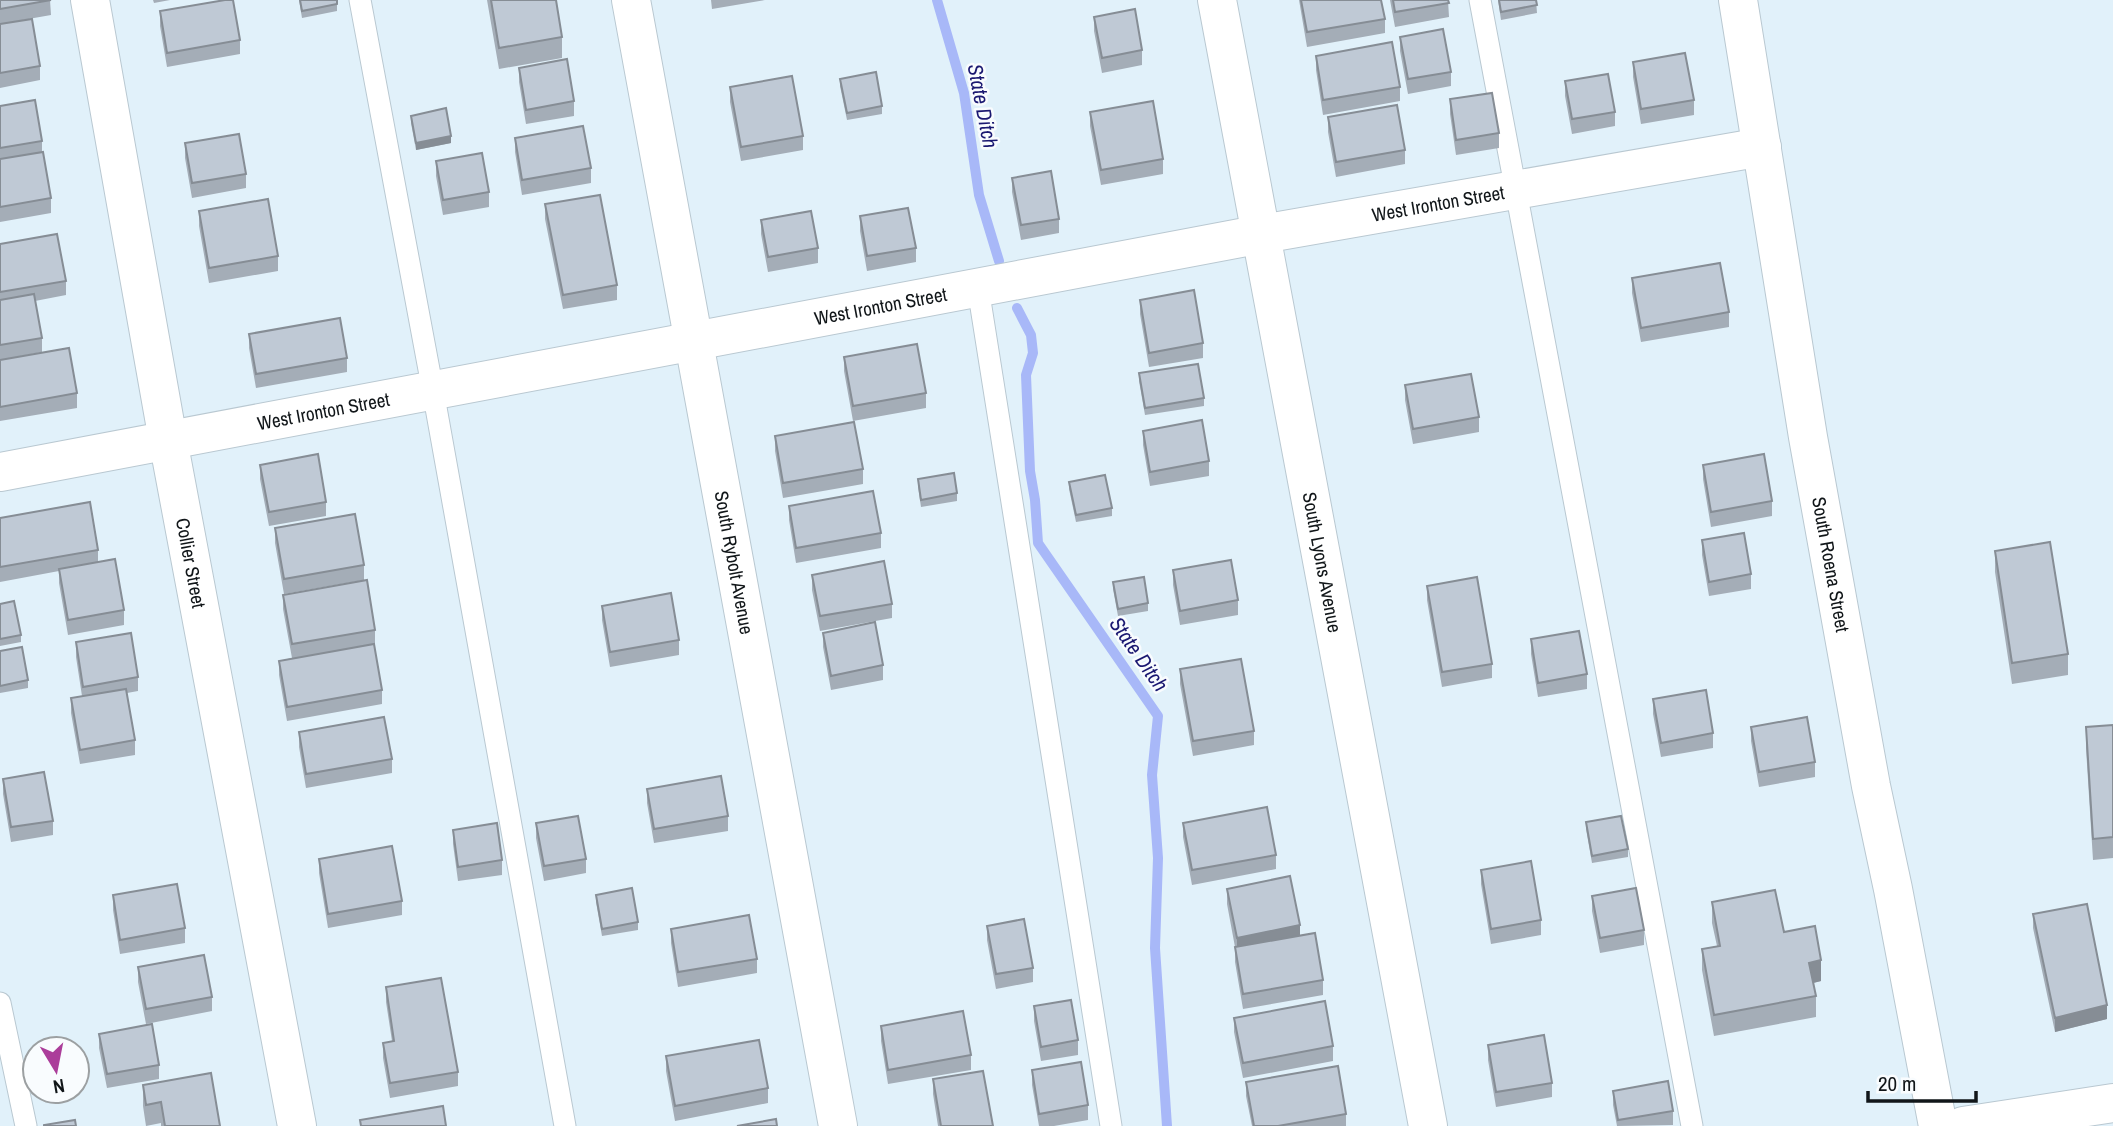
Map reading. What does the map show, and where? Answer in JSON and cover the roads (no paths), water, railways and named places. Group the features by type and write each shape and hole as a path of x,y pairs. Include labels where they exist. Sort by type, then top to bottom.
{"street":[{"name":"Collier Street","path":"90,0 168,440 297,1126"},
{"name":"South Rybolt Avenue","path":"631,0 838,1126"},
{"name":"South Lyons Avenue","path":"1217,0 1428,1126"},
{"name":"South Roena Street","path":"1738,0 1810,450 1871,786 1894,889 1938,1126"},
{"name":"West Ironton Street","path":"0,472 1262,234 1762,147"},
{"path":"1963,1126 2113,1103"}],"lane":[{"path":"360,0 565,1126"},
{"path":"1480,0 1692,1126"},
{"path":"978,288 1111,1126"},
{"path":"0,1003 26,1126"}],"waterway":[{"name":"State Ditch","path":"937,0 964,93 979,195 999,261"},
{"name":"State Ditch","path":"1017,308 1031,335 1033,353 1026,375 1030,471 1038,543 1158,716 1152,775 1158,858 1155,948 1167,1126"}]}
